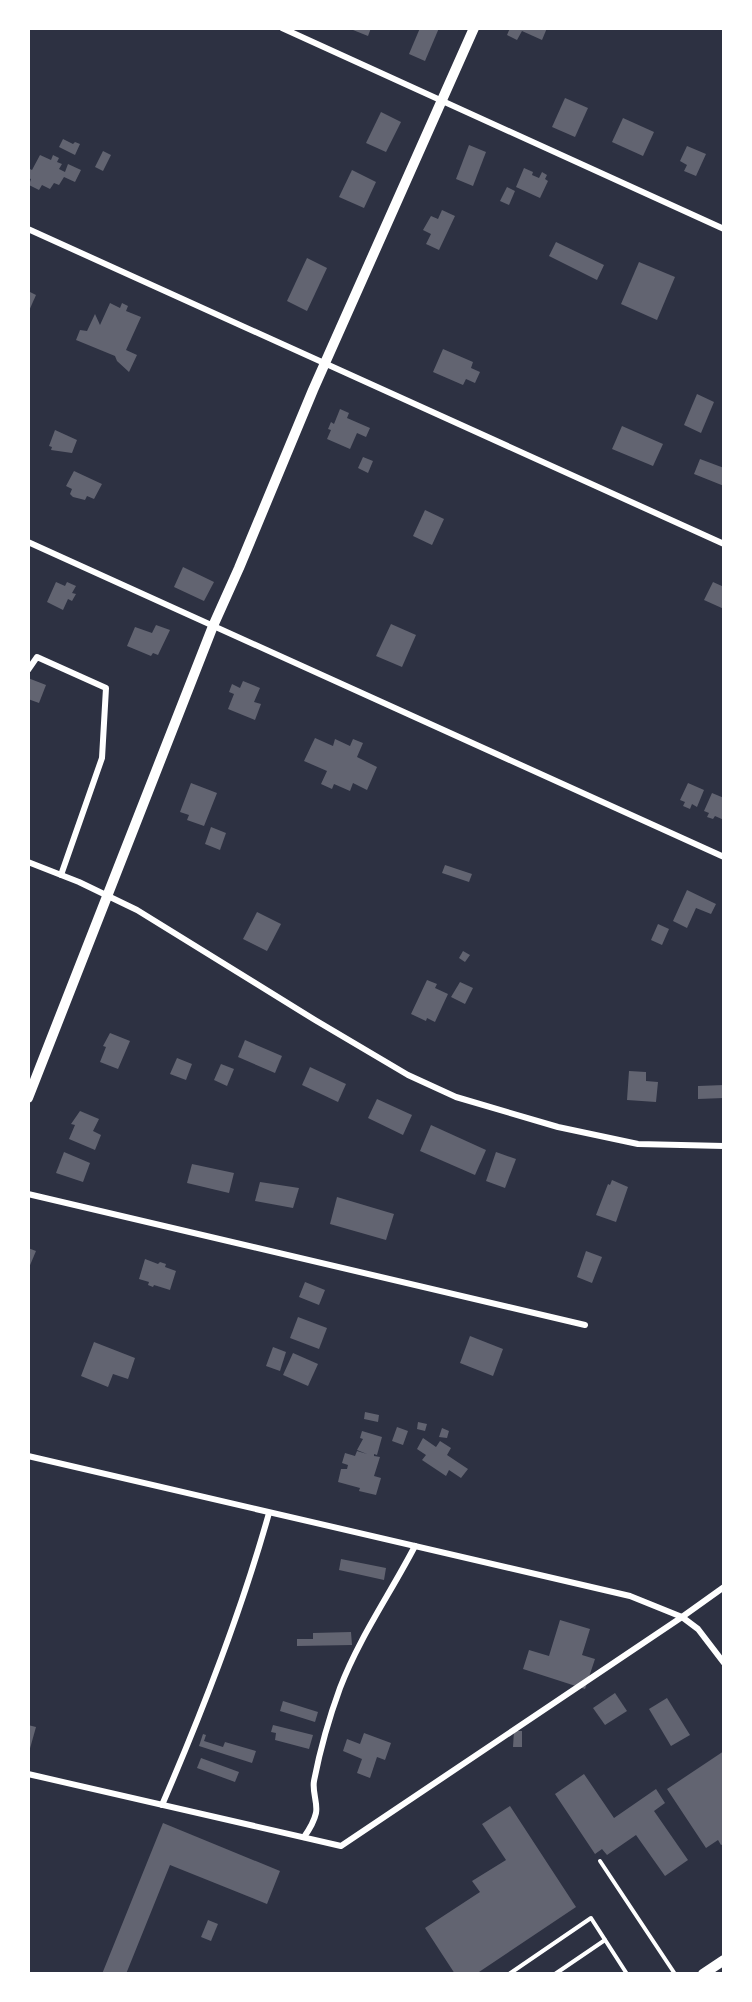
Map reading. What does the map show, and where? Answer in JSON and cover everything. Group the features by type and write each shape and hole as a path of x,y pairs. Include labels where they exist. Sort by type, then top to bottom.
{"street":[{"path":"282,28 723,229"},
{"path":"28,1098 213,626 288,447 474,28"},
{"path":"28,229 723,544"},
{"path":"28,542 723,857"},
{"path":"28,670 37,657 106,688 102,758 61,875"},
{"path":"28,862 137,910 408,1075 456,1097 558,1127 638,1144 723,1146"},
{"path":"28,1194 585,1325"},
{"path":"28,1456 630,1596 682,1617 698,1629 723,1663"},
{"path":"162,1805 202,1709 252,1573 269,1513"},
{"path":"304,1837 316,1812 313,1785 323,1742 340,1689 370,1624 393,1588 415,1546"},
{"path":"28,1774 340,1846 682,1617 723,1587"},
{"path":"703,1974 723,1960"}],"lane":[{"path":"600,1861 675,1974"},
{"path":"509,1974 591,1918 627,1974"},
{"path":"555,1974 605,1940"}],"building":[{"path":"348,28 371,28 368,36"},
{"path":"420,28 439,28 425,61 409,54"},
{"path":"510,28 547,28 542,40 522,31 517,40 507,35"},
{"path":"565,98 588,108 575,137 552,127"},
{"path":"381,112 401,122 386,152 366,143"},
{"path":"623,118 654,132 643,156 612,142"},
{"path":"63,139 73,144 75,142 80,144 75,155 59,147"},
{"path":"469,145 486,152 473,186 456,179"},
{"path":"687,146 706,154 696,176 684,171 687,165 680,161"},
{"path":"103,151 111,155 103,171 95,167"},
{"path":"40,155 51,160 53,155 59,158 57,162 62,164 59,169 65,172 68,164 81,170 75,182 64,177 59,185 54,183 50,189 42,185 39,190 29,185 31,179 28,178 28,168 32,170"},
{"path":"524,168 539,178 542,172 547,175 545,179 548,181 540,198 516,187"},
{"path":"352,170 376,182 364,208 339,197"},
{"path":"507,187 515,191 509,205 500,201"},
{"path":"442,210 455,216 439,250 426,244 431,234 423,230 431,216 438,219"},
{"path":"556,242 604,265 597,280 549,256"},
{"path":"307,258 327,268 307,311 287,301"},
{"path":"639,262 675,277 657,320 621,304"},
{"path":"28,291 36,295 28,313"},
{"path":"110,303 120,308 122,303 128,306 126,311 141,317 126,350 137,355 129,372 115,356 76,340 80,330 87,331 95,314 100,325"},
{"path":"443,349 473,362 471,368 480,372 475,383 466,379 463,385 433,372"},
{"path":"697,394 714,402 701,433 684,425"},
{"path":"340,409 349,413 347,418 370,428 366,437 357,433 350,449 327,439 331,430 328,429 331,422 334,424"},
{"path":"622,426 663,444 653,466 612,449"},
{"path":"55,430 77,440 72,453 51,450 52,447 49,446"},
{"path":"363,457 373,461 368,473 358,468"},
{"path":"700,459 724,468 724,486 694,474"},
{"path":"74,471 102,484 94,499 87,496 85,500 70,494 72,489 66,486"},
{"path":"425,510 444,519 432,545 413,536"},
{"path":"183,567 214,582 204,601 174,587"},
{"path":"56,582 65,586 67,582 76,586 72,593 76,594 72,601 68,599 63,610 47,602"},
{"path":"713,582 724,587 724,609 704,600"},
{"path":"391,624 416,635 402,667 376,656"},
{"path":"156,625 170,630 158,655 153,653 151,656 127,646 135,627 152,633"},
{"path":"28,678 46,685 39,703 28,699"},
{"path":"243,681 260,688 254,702 261,704 255,720 228,709 234,694 229,692 232,684 240,688"},
{"path":"315,738 333,746 335,739 350,746 353,739 363,743 357,757 377,767 367,790 353,783 350,791 334,784 332,789 321,784 327,771 304,761"},
{"path":"191,783 217,793 204,826 187,820 189,815 180,812"},
{"path":"688,783 704,790 697,807 692,804 690,809 683,806 685,802 680,800"},
{"path":"712,793 724,798 724,820 715,816 713,819 707,817 709,813 704,811"},
{"path":"211,827 226,833 220,850 205,844"},
{"path":"445,865 472,874 469,882 442,873"},
{"path":"687,890 716,904 711,914 696,908 687,928 673,921"},
{"path":"257,912 281,924 267,951 243,939"},
{"path":"658,924 669,929 662,945 651,940"},
{"path":"463,951 470,955 465,962 459,958"},
{"path":"427,980 437,984 435,988 448,994 435,1022 427,1018 426,1021 411,1014"},
{"path":"460,982 473,988 465,1004 451,997"},
{"path":"110,1033 130,1041 118,1069 100,1062 106,1047 103,1046"},
{"path":"245,1040 282,1056 275,1073 238,1057"},
{"path":"177,1058 192,1064 186,1080 170,1074"},
{"path":"221,1064 234,1069 227,1086 214,1080"},
{"path":"310,1067 346,1084 338,1102 302,1085"},
{"path":"629,1071 646,1072 646,1081 658,1082 656,1102 627,1100"},
{"path":"724,1085 724,1098 698,1099 698,1086"},
{"path":"377,1099 412,1115 403,1135 368,1118"},
{"path":"80,1111 99,1119 93,1131 101,1135 95,1150 69,1139 75,1125 71,1124"},
{"path":"431,1125 486,1150 475,1175 420,1151"},
{"path":"64,1152 90,1163 83,1182 56,1173"},
{"path":"496,1152 516,1159 505,1188 486,1181"},
{"path":"192,1164 234,1173 229,1193 187,1183"},
{"path":"612,1180 628,1187 616,1222 596,1215 608,1184 610,1185"},
{"path":"260,1182 299,1188 293,1208 255,1201"},
{"path":"337,1197 394,1214 386,1240 330,1224"},
{"path":"28,1248 36,1251 28,1270"},
{"path":"586,1251 602,1257 592,1283 577,1277"},
{"path":"145,1259 158,1264 160,1262 166,1264 165,1267 176,1271 170,1290 154,1285 153,1287 148,1285 149,1282 139,1279"},
{"path":"305,1282 325,1290 319,1305 299,1297"},
{"path":"298,1317 327,1328 319,1349 290,1338"},
{"path":"470,1336 503,1349 493,1376 460,1363"},
{"path":"94,1342 135,1358 128,1379 113,1374 108,1387 81,1376"},
{"path":"273,1347 286,1352 280,1371 266,1366"},
{"path":"293,1353 318,1364 308,1386 283,1375"},
{"path":"365,1412 379,1415 378,1422 364,1419"},
{"path":"418,1422 427,1424 425,1431 417,1429"},
{"path":"397,1427 408,1431 403,1445 392,1441"},
{"path":"442,1428 449,1431 447,1438 439,1437"},
{"path":"362,1431 382,1437 377,1455 374,1454 380,1457 374,1476 381,1478 376,1495 338,1482 341,1469 347,1469 348,1465 342,1463 345,1453 355,1456 357,1451 367,1454 357,1450 363,1439 360,1438"},
{"path":"423,1438 436,1447 440,1441 451,1448 447,1455 468,1469 461,1478 449,1470 446,1476 422,1460 426,1455 417,1449"},
{"path":"341,1559 386,1568 384,1580 339,1570"},
{"path":"560,1620 590,1629 582,1655 595,1659 585,1689 523,1669 529,1650 549,1656"},
{"path":"351,1632 352,1645 297,1646 297,1639 313,1639 313,1633"},
{"path":"615,1693 627,1711 605,1725 593,1708"},
{"path":"667,1698 690,1735 671,1746 649,1709"},
{"path":"283,1701 318,1712 315,1722 280,1711"},
{"path":"28,1725 36,1727 29,1752 28,1751"},
{"path":"273,1725 313,1735 309,1749 275,1740 276,1733 271,1732"},
{"path":"514,1731 522,1731 522,1747 513,1747"},
{"path":"364,1733 391,1743 385,1760 377,1757 370,1778 357,1773 362,1759 343,1751 347,1739 360,1744"},
{"path":"203,1734 206,1735 204,1741 223,1747 225,1742 256,1751 252,1763 199,1746"},
{"path":"724,1751 724,1844 721,1845 718,1840 706,1848 667,1789"},
{"path":"201,1758 239,1772 235,1782 197,1768"},
{"path":"584,1774 614,1818 656,1789 665,1803 654,1811 688,1860 665,1876 636,1835 607,1855 602,1849 595,1854 555,1794"},
{"path":"510,1806 576,1907 476,1974 455,1974 425,1928 480,1892 472,1881 506,1860 482,1824"},
{"path":"163,1823 280,1871 267,1904 170,1865 126,1974 102,1974"},
{"path":"208,1920 218,1924 211,1941 201,1937"}]}
